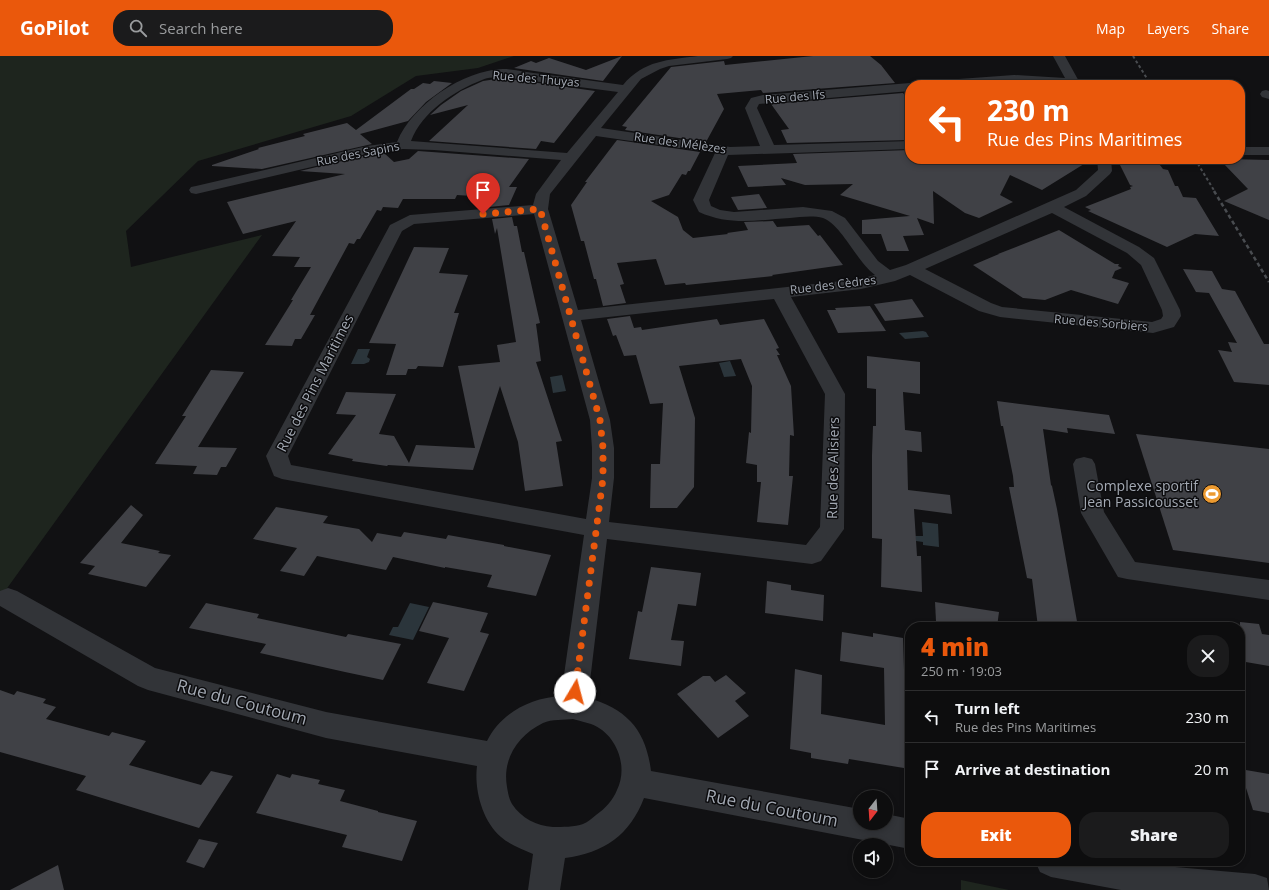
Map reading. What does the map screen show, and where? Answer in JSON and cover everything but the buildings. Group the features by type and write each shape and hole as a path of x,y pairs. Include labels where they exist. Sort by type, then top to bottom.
{"street":[{"path":"573,707 603,478 603,448 600,420 540,209 543,194 637,76 650,68 688,58 727,56"},
{"path":"1059,56 1072,80"},
{"name":"Rue des Thuyas","path":"403,145 408,132 430,106 449,92 480,76 502,73 626,89"},
{"path":"1000,80 1026,80"},
{"name":"Rue des Ifs","path":"769,150 751,108 755,101 763,99 905,87"},
{"name":"Rue des Mélèzes","path":"592,131 723,150 769,150"},
{"name":"Rue des Sapins","path":"196,190 367,150 403,145 434,146 571,157"},
{"path":"769,150 905,145"},
{"path":"723,150 701,200 704,209 716,214 734,217 802,212 827,214 838,221 872,265 889,277"},
{"path":"1245,151 1269,152"},
{"name":"Rue des Cèdres","path":"571,316 861,284 889,277 912,269 1081,193 1105,171 1104,164"},
{"name":"Rue des Sorbiers","path":"912,269 985,307 1000,312 1154,328 1168,323 1172,316 1171,310 1151,267 1145,258 1133,250 1052,207"},
{"name":"Rue des Pins Maritimes","path":"540,209 410,220 396,228 277,456 282,471 596,529"},
{"name":"Rue des Alisiers","path":"596,529 812,555 832,529 835,394 778,292"},
{"path":"1084,464 1093,513 1127,570 1269,590"},
{"name":"Rue du Coutoum","path":"8,598 148,678 326,725 494,756"},
{"path":"573,707 592,711 610,720 624,734 633,751 636,771 633,791 623,811 607,827 586,839 562,843 539,840 518,831 502,816 493,797 490,777 494,756 503,739 516,725 534,714 553,708 573,707"},
{"name":"Rue du Coutoum","path":"635,782 905,833"},
{"path":"544,890 551,842"},
{"path":"1078,866 1164,882 1255,890"}],"shaded area":[{"path":"0,56 514,56 478,68 416,76 351,116 198,161 126,231 131,267 262,235 0,598"},
{"path":"926,332 929,337 905,339 899,333"},
{"path":"358,349 370,349 367,357 370,359 369,362 364,364 351,364"},
{"path":"730,361 736,376 724,377 719,363"},
{"path":"562,375 566,391 553,393 550,377"},
{"path":"922,522 938,524 939,547 923,545 923,542 916,541 915,536 923,536"},
{"path":"410,603 429,607 413,640 389,635 393,627 398,627"},
{"path":"961,880 1009,890 961,890"}],"railway":[{"path":"1133,56 1148,80"},
{"path":"1198,164 1215,192"},
{"path":"1214,191 1269,282"}],"place":[{"name":"Complexe sportif Jean Passicousset","path":"1212,494"}],"route":[{"path":"483,214 540,209 600,420 603,448 603,478 575,692"}]}
